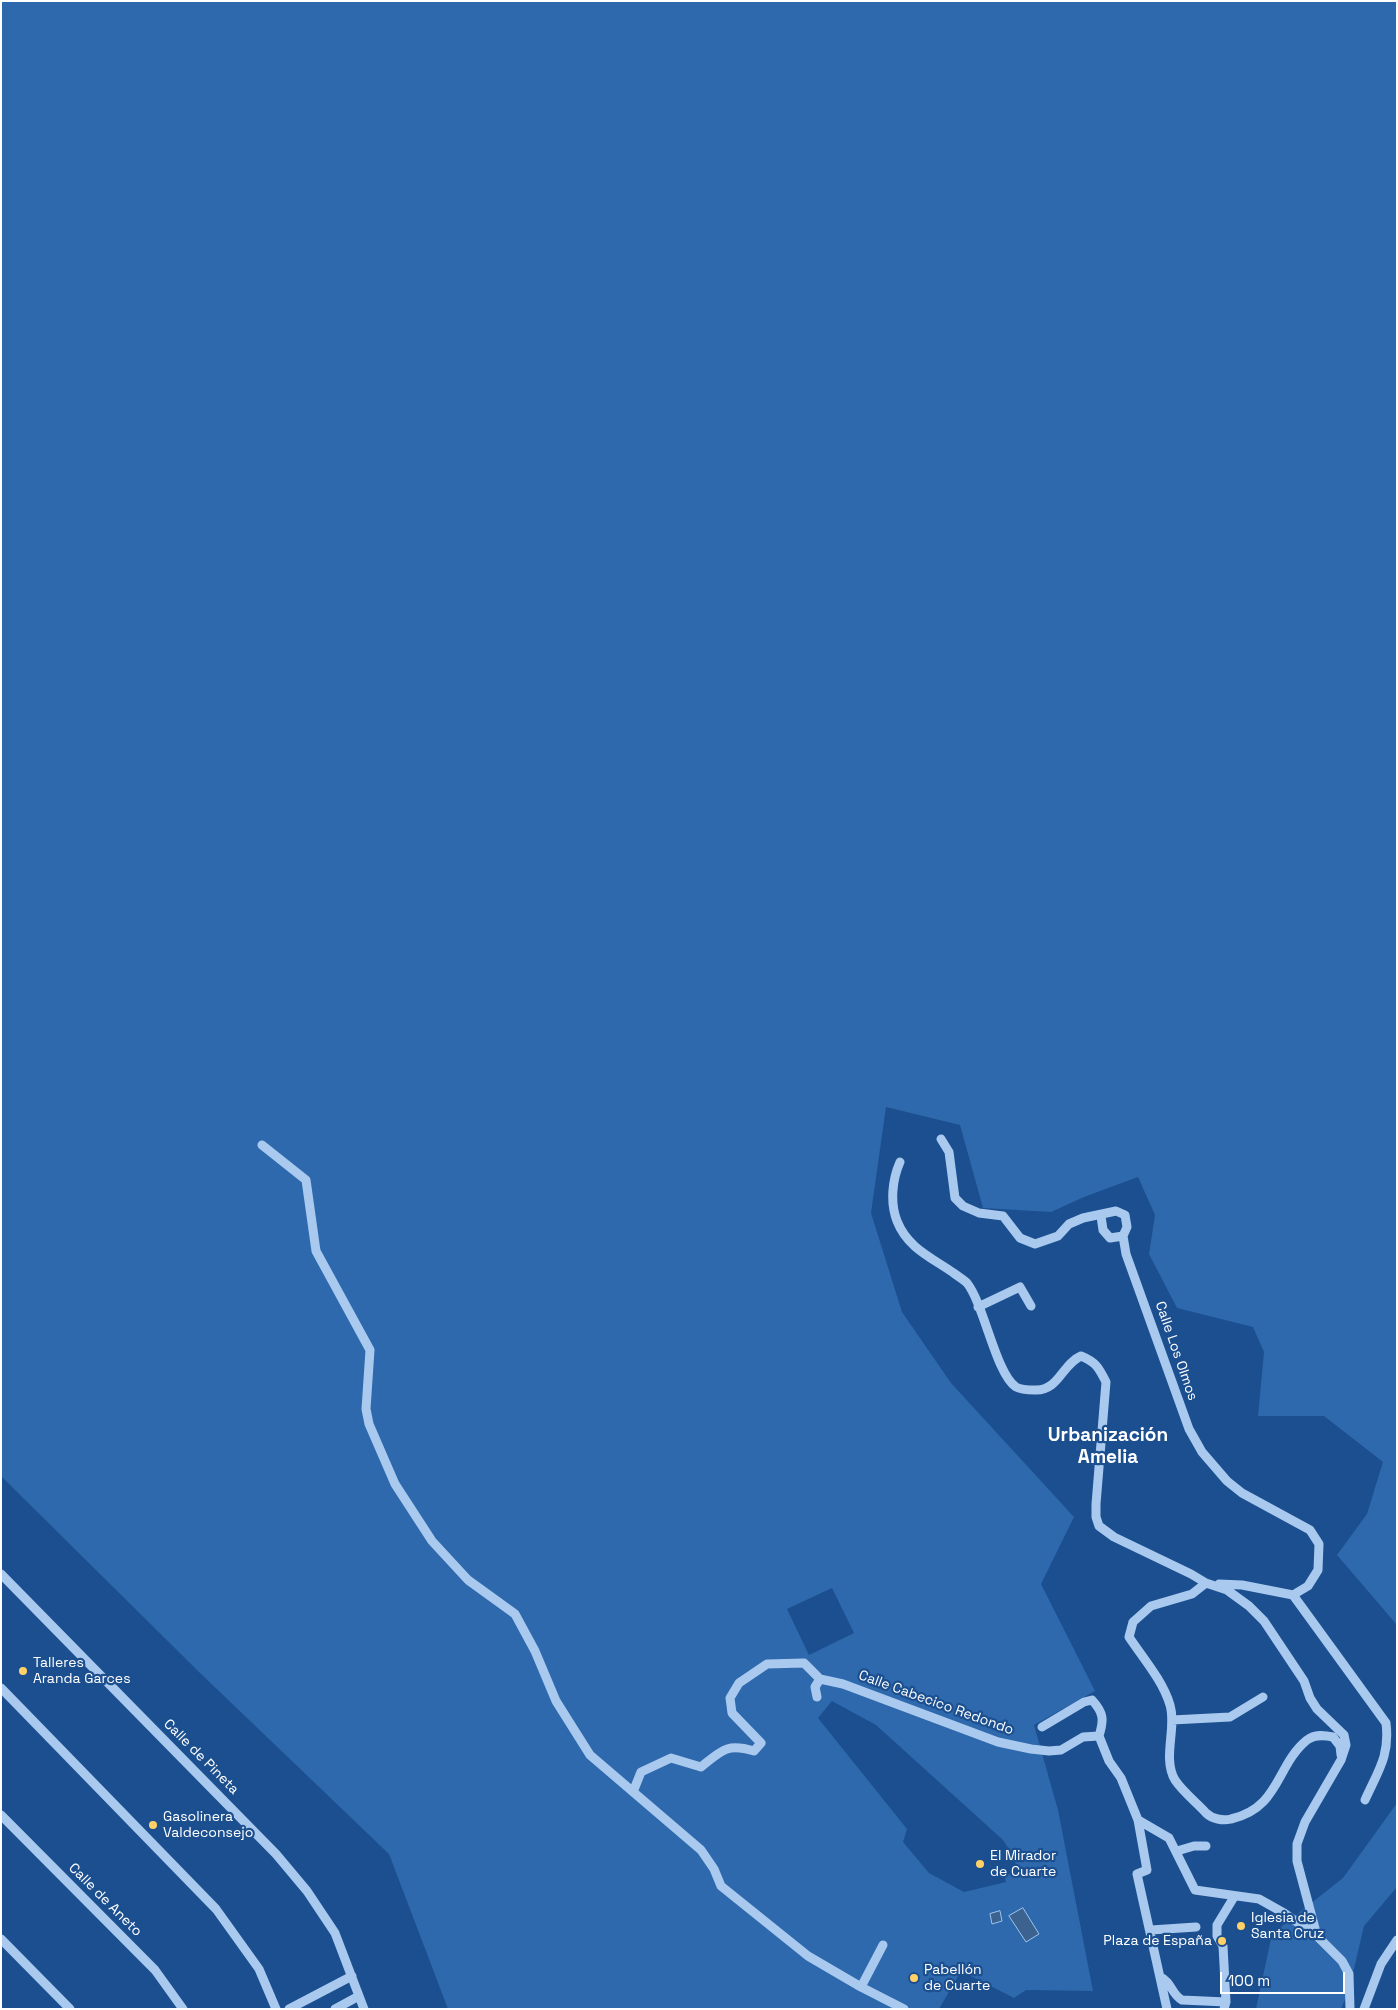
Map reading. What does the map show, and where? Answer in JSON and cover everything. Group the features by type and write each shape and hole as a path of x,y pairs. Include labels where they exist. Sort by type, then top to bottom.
{"street":[{"name":"Calle Los Olmos","path":"941,1139 949,1152 955,1198 964,1206 979,1213 1003,1216 1020,1238 1035,1244 1058,1236 1069,1224 1083,1218 1100,1216 1116,1211 1125,1215 1127,1227 1123,1236 1126,1254 1189,1428 1202,1452 1226,1481 1242,1493 1310,1530 1319,1544 1318,1570 1308,1586 1294,1595"},
{"path":"262,1144 306,1180 316,1251 370,1350 366,1409 369,1424 395,1484 432,1541 468,1580 515,1614 535,1651 556,1701 590,1756 700,1850 714,1869 721,1886 808,1956 860,1987 904,2009"},
{"path":"900,1162 896,1172 893,1193 897,1220 905,1237 928,1258 945,1267 967,1283 1000,1363 1016,1387 1040,1390 1054,1385 1072,1360 1081,1356 1092,1360 1106,1382 1096,1504 1096,1517 1099,1526 1114,1537 1190,1574 1206,1584 1227,1590 1249,1606 1264,1621 1304,1681 1310,1698 1317,1709 1344,1735 1346,1745 1341,1760 1305,1822 1297,1844 1297,1861 1317,1936"},
{"path":"1100,1216 1102,1230 1110,1238 1123,1236"},
{"path":"978,1307 1020,1287 1032,1306"},
{"name":"Calle de Pineta","path":"1,1574 276,1854 307,1891 335,1933 364,2009"},
{"path":"1341,1760 1340,1746 1337,1740 1333,1737 1314,1736 1307,1740 1291,1759 1277,1786 1266,1800 1240,1817 1226,1820 1210,1817 1175,1780 1170,1766 1171,1706 1163,1689 1129,1637 1133,1622 1151,1606 1192,1594 1206,1584 1242,1586 1294,1595 1386,1723 1388,1740 1386,1754 1365,1800"},
{"name":"Calle Cabecico Redondo","path":"633,1792 641,1772 671,1758 701,1767 722,1750 738,1746 754,1751 761,1743 732,1713 730,1698 739,1683 767,1664 804,1663 820,1679 843,1684 998,1742 1049,1752 1061,1750 1082,1737 1099,1736"},
{"path":"817,1697 815,1687 820,1679"},
{"path":"1,1688 216,1908 259,1969 276,2009"},
{"path":"1172,1720 1230,1716 1263,1697"},
{"path":"1042,1728 1084,1702 1092,1700 1099,1708 1104,1722 1099,1736 1109,1761 1121,1778 1138,1820 1147,1870 1137,1874 1168,2009"},
{"name":"Calle de Aneto","path":"1,1815 155,1970 183,2009"},
{"path":"1138,1820 1169,1838 1195,1890 1259,1900 1284,1913 1317,1936 1342,1961 1348,1974 1350,2009"},
{"path":"1177,1851 1194,1846 1206,1846"},
{"path":"1160,1977 1170,1983 1177,1998 1225,2006 1223,1946 1217,1936 1217,1925 1234,1897"},
{"path":"1151,1930 1196,1927"},
{"path":"1,1939 70,2009"},
{"path":"1364,2009 1381,1964 1395,1950 1397,1940"},
{"path":"860,1987 883,1945"},
{"path":"289,2009 352,1976"},
{"path":"335,2009 359,1996"}],"shaded area":[{"path":"1,1 1397,1 1397,1625 1337,1555 1367,1514 1383,1462 1324,1416 1258,1416 1264,1352 1253,1327 1177,1308 1149,1254 1155,1215 1138,1177 1084,1197 1051,1212 983,1208 960,1125 886,1107 871,1213 902,1312 951,1383 1074,1517 1041,1584 1095,1691 1034,1725 1058,1810 1093,1991 1026,1990 1014,1998 961,1971 939,2009 448,2009 389,1854 199,1672 1,1476","holes":["832,1588 854,1633 809,1655 787,1609","832,1701 876,1725 1003,1840 1014,1857 1017,1872 1004,1875 1006,1882 964,1892 929,1873 903,1842 907,1829 818,1718"]},
{"path":"1397,1803 1397,1887 1364,1926 1349,1990 1341,2009 1256,2009 1272,1934 1343,1878"},
{"path":"1023,1908 1039,1934 1026,1942 1009,1916"},
{"path":"1000,1911 1002,1921 992,1924 990,1914"}],"place":[{"name":"Talleres Aranda Garces","path":"23,1671"},
{"name":"Gasolinera Valdeconsejo","path":"153,1825"},
{"name":"El Mirador de Cuarte","path":"980,1864"},
{"name":"Iglesia de Santa Cruz","path":"1241,1926"},
{"name":"Plaza de España","path":"1222,1941"},
{"name":"Pabellón de Cuarte","path":"914,1978"}],"district":[{"name":"Urbanización Amelia","path":"1108,1447"}]}
